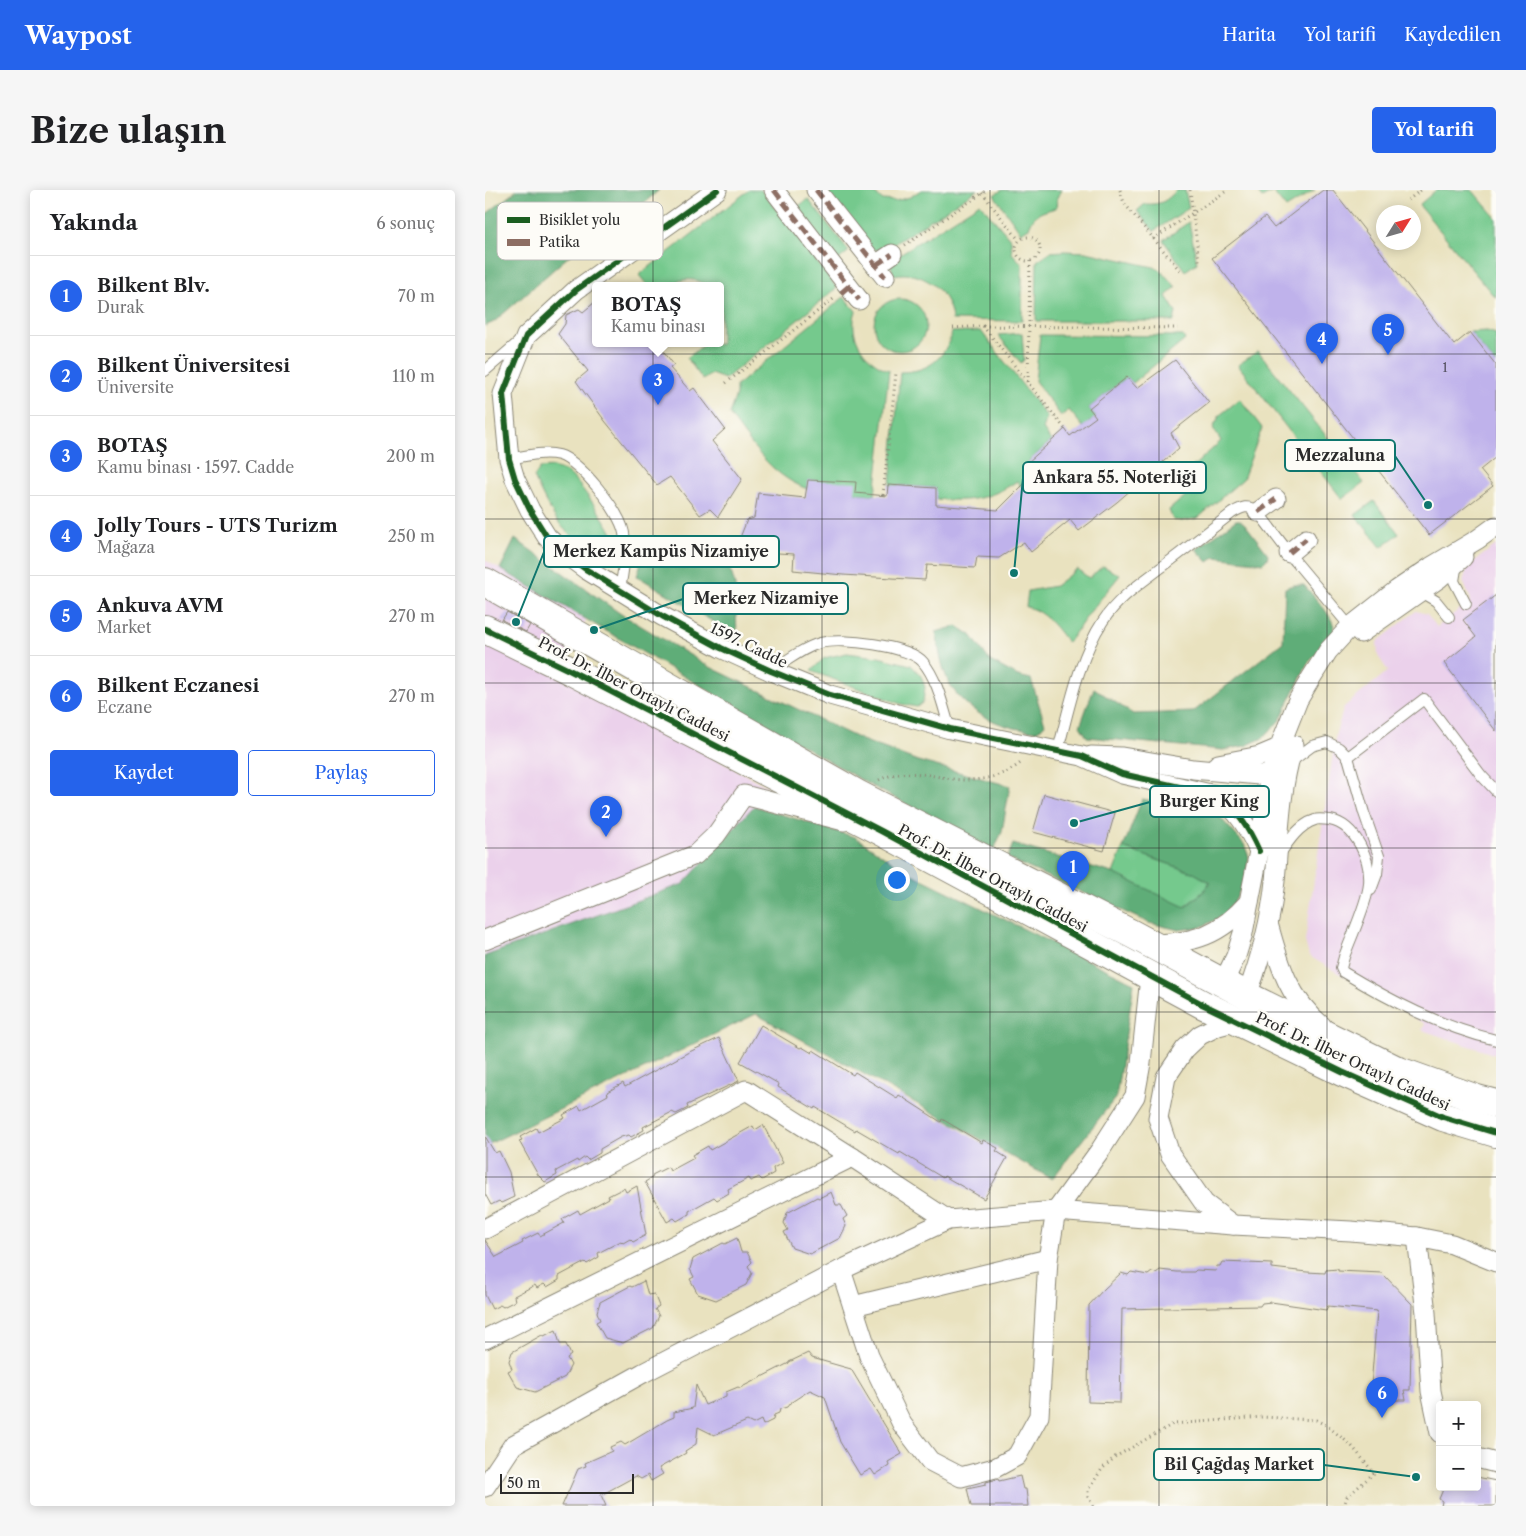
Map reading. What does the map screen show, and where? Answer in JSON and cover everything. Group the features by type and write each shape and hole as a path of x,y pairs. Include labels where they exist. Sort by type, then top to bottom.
{"street":[{"name":"1597. Cadde","path":"663,228 717,190"},
{"path":"774,190 850,293"},
{"path":"816,190 880,271 892,254"},
{"name":"1597. Cadde","path":"618,260 576,290 526,336 503,394 509,459 515,478 530,510 547,537 567,556 620,590 713,643 771,671 830,695 950,729 1082,756 1122,774 1208,792 1225,801 1234,810 1259,851"},
{"path":"1257,512 1276,499"},
{"path":"1233,1225 1204,1203 1170,1154 1158,1118 1165,1077 1185,1049 1200,1035 1218,1026 1237,1021 1263,951 1277,860 1283,756 1298,700 1328,651 1354,631 1397,590 1432,584 1478,539 1496,526"},
{"path":"1289,553 1307,539"},
{"path":"1354,631 1432,584 1457,562 1478,539"},
{"name":"Prof. Dr. İlber Ortaylı Caddesi","path":"488,593 587,639 857,794 1223,983 1399,1072 1496,1104"},
{"name":"Prof. Dr. İlber Ortaylı Caddesi","path":"485,629 571,671 881,831 1150,977 1237,1021 1342,1072 1443,1117 1496,1132"},
{"path":"571,671 587,639"},
{"name":"1597. Cadde","path":"1082,756 1122,757 1193,769 1270,776"},
{"name":"1597. Cadde","path":"1193,769 1260,756 1283,756"},
{"path":"1212,1008 1236,956 1250,902 1270,776 1283,756"},
{"path":"485,940 695,855 716,835 744,795 881,831"},
{"path":"1150,944 1188,941 1212,933 1228,924 1250,902"},
{"path":"1268,923 1280,966 1296,999 1304,1009 1344,1044"},
{"path":"841,1270 869,1356 903,1424 930,1461 961,1477 995,1468 1017,1456 1039,1416 1048,1259 1057,1211 1101,1149 1135,1096 1141,1063 1150,977"},
{"path":"485,1229 746,1090 853,1157 948,1220"},
{"path":"485,1339 853,1157"},
{"path":"485,1487 513,1446 643,1373 841,1270 948,1220 1057,1211 1233,1225 1351,1231 1417,1237 1453,1244 1496,1262"},
{"path":"1417,1237 1426,1313 1431,1390 1436,1414"},
{"path":"853,1306 1048,1259"},
{"path":"1481,1459 1496,1463"}],"lane":[{"path":"485,371 526,336"},
{"path":"509,459 545,453 557,454 569,458 586,474 613,510 623,530 625,562 620,590"},
{"path":"1058,750 1076,684 1085,659 1102,622 1112,608 1129,592 1238,509 1245,506 1257,512 1354,631"},
{"path":"1457,562 1454,581 1466,604"},
{"path":"1432,584 1449,617"},
{"path":"771,671 811,646 823,642 857,642 889,647 915,654 927,666 936,685 950,729"},
{"path":"1349,757 1424,699 1481,775 1496,791"},
{"path":"1283,756 1327,742 1339,748 1349,757 1363,813 1379,856 1377,874 1371,892 1365,898"},
{"path":"1277,860 1297,831 1315,820 1333,821 1348,830 1361,848 1368,871 1369,884 1344,956 1341,968 1343,972 1427,1018 1477,1036 1496,1040"}],"path":[{"path":"892,254 987,190"},
{"path":"1120,190 1124,203 1182,273"},
{"path":"1190,190 1199,261"},
{"path":"1153,239 1228,190"},
{"path":"1408,200 1421,190"},
{"path":"982,194 1019,240"},
{"path":"1026,236 1035,238 1040,245 1037,256 1030,261 1023,260 1017,255 1015,247 1019,240 1026,236"},
{"path":"1028,382 1030,261"},
{"path":"726,383 850,293"},
{"path":"983,326 1065,429"},
{"path":"953,328 1028,326 1178,328"},
{"path":"883,495 896,373"},
{"path":"857,794 881,779 899,773 921,773 948,778 994,778 1020,764 1039,747"},
{"path":"1093,1506 1088,1498 1088,1490 1102,1469 1115,1457 1173,1424 1262,1417 1316,1420 1351,1445 1374,1473 1347,1497 1344,1506"}],"shaded area":[{"path":"1496,545 1496,1055 1422,1030 1425,1024 1309,956 1305,941 1336,733 1344,707 1388,671 1378,656 1377,642 1416,611 1427,614 1437,627 1471,600 1463,581 1468,566"},
{"path":"485,560 586,620 560,676 772,789 683,884 485,1034"}],"green space":[{"path":"517,190 659,190 645,202 502,202"},
{"path":"749,190 761,190 837,288 725,379 711,374 703,380 687,358 701,347 724,347 724,282 683,280 676,282 645,282 639,275 658,260 663,260 663,256"},
{"path":"826,190 870,190 883,200 895,201 910,197 921,190 977,190 883,251 872,249"},
{"path":"1002,190 1061,190 1057,198 1056,208 1036,216 1029,228 1021,233 994,195"},
{"path":"1177,190 1185,190 1189,208 1154,231 1137,211 1145,204 1163,202"},
{"path":"1256,190 1315,190 1286,208 1273,192 1262,198"},
{"path":"1436,190 1472,190 1496,218 1496,297 1421,207 1421,205 1419,205"},
{"path":"808,199 849,251 837,261 796,208"},
{"path":"980,203 1011,240 1012,253 1022,264 1022,321 952,320 946,300 933,284 915,275 894,275 890,263 895,257"},
{"path":"497,206 497,260 564,260 494,322 485,326 485,215"},
{"path":"1189,222 1197,263 1185,271 1163,240"},
{"path":"1050,252 1086,252 1158,268 1176,287 1166,296 1176,312 1174,321 1036,321 1037,261"},
{"path":"844,297 856,311 854,330 856,339 866,355 889,370 875,495 855,493 808,480 807,489 794,483 762,457 729,414 736,395 736,386"},
{"path":"895,299 905,299 919,306 926,320 926,330 919,344 905,351 895,351 885,347 878,340 874,330 874,320 878,310 885,303"},
{"path":"981,331 1047,417 1043,429 1051,441 1027,463 1040,479 1021,487 1017,481 988,496 969,500 936,499 935,488 890,485 900,372 919,370 934,362 945,350 952,332"},
{"path":"1487,331 1496,334 1496,365 1470,332"},
{"path":"1022,333 1024,360 1021,363 998,335"},
{"path":"1040,335 1183,336 1185,340 1133,383 1127,377 1089,408 1096,417 1083,427 1069,410 1061,416 1035,381"},
{"path":"1258,351 1364,483 1342,499 1238,365"},
{"path":"1240,399 1262,428 1243,479 1198,518 1182,521 1173,520 1169,510 1196,487 1188,471 1221,441 1213,428 1220,415"},
{"path":"553,467 566,472 572,477 601,515 614,539 614,549 611,558 572,536 552,513 534,477 540,468"},
{"path":"1374,501 1399,534 1381,547 1355,515"},
{"path":"1236,520 1240,520 1245,524 1268,554 1267,559 1263,563 1215,557 1208,562 1196,549"},
{"path":"515,539 621,614 710,667 862,740 918,761 1010,786 1002,832 994,850 870,785 500,569"},
{"path":"692,543 705,559 719,552 728,561 735,585 737,636 637,576 642,559"},
{"path":"1103,566 1120,575 1068,643 1045,616 1026,607 1028,591 1055,586 1077,569 1089,578"},
{"path":"1293,585 1304,585 1319,602 1328,614 1336,634 1308,663 1280,720 1263,738 1245,746 1223,750 1087,737 1080,726 1094,688 1133,714 1193,712 1283,642 1285,588"},
{"path":"957,626 971,635 990,661 1018,676 1031,679 1045,724 1038,731 1013,728 990,720 969,706 952,688 943,668 936,632"},
{"path":"847,653 878,657 911,665 921,676 925,687 923,702 917,707 901,704 811,671 824,658"},
{"path":"1142,799 1205,810 1219,816 1244,844 1249,857 1245,878 1236,899 1221,917 1201,927 1179,930 1149,923 1007,858 1013,844 1113,873 1185,907 1203,892 1210,882 1192,872 1123,848"},
{"path":"754,806 855,837 908,872 1134,983 1116,1097 1052,1179 756,1014 485,1146 485,956 683,884"},
{"path":"1123,848 1192,872 1210,882 1203,892 1184,907 1113,873"}],"building":[{"path":"1323,190 1333,190 1376,245 1376,250 1380,250 1454,345 1470,332 1496,365 1496,457 1480,470 1493,486 1429,535 1212,258 1265,217 1274,228"},
{"path":"592,304 592,347 660,347 674,365 670,368 690,391 694,388 725,429 712,441 742,479 718,517 710,509 700,515 670,477 657,485 605,421 576,381 588,371 558,334 565,324 566,315 579,309 583,312"},
{"path":"1175,360 1209,403 1171,433 1179,448 1117,502 1079,531 1070,520 1031,552 1024,542 999,558 977,557 975,568 927,565 925,580 793,570 794,554 747,551 741,535 747,520 754,518 758,493 805,498 808,480 856,482 855,493 887,496 888,485 936,488 936,505 998,510 1035,473 1027,463 1065,429 1070,436 1096,417 1089,408 1127,377 1137,388"},
{"path":"1496,595 1496,731 1444,663 1476,637 1463,620"},
{"path":"507,612 530,625 526,632 502,620"},
{"path":"1044,794 1115,813 1104,851 1033,832"},
{"path":"761,1025 800,1048 802,1047 812,1053 813,1050 853,1075 855,1072 897,1098 899,1095 941,1122 942,1119 982,1143 983,1140 998,1148 996,1151 1007,1158 984,1199 944,1176 943,1178 900,1152 899,1154 856,1129 855,1131 815,1107 814,1109 778,1087 779,1084 740,1062"},
{"path":"719,1038 739,1081 687,1105 688,1108 676,1114 672,1112 643,1127 644,1130 631,1137 629,1135 621,1137 600,1149 600,1153 588,1160 585,1157 556,1171 557,1175 545,1182 538,1175 519,1141 522,1140 520,1137 536,1128 538,1132 565,1118 563,1115 579,1106 581,1110 608,1095 607,1092 623,1083 625,1087"},
{"path":"763,1125 783,1163 773,1168 774,1173 762,1180 759,1177 751,1181 749,1178 728,1189 729,1193 717,1200 714,1197 689,1211 689,1214 677,1221 674,1218 667,1222 645,1182 653,1177 652,1175 668,1167 670,1171 694,1158 692,1155 708,1146 710,1150 753,1126 755,1130"},
{"path":"485,1136 495,1153 499,1151 509,1172 514,1197 491,1205 485,1194"},
{"path":"637,1186 646,1235 633,1242 630,1239 623,1243 621,1241 598,1253 599,1257 587,1264 585,1262 559,1276 559,1280 547,1287 544,1284 537,1288 535,1285 514,1296 515,1301 503,1307 500,1305 492,1309 485,1295 485,1240 496,1257 538,1233 540,1236 564,1223 562,1219 578,1210 580,1214 624,1188 626,1192"},
{"path":"831,1192 836,1205 841,1205 847,1216 843,1219 846,1226 840,1238 810,1254 792,1248 784,1232 788,1230 784,1223 787,1213 817,1197 819,1198"},
{"path":"737,1238 741,1252 747,1252 752,1262 748,1266 752,1273 746,1285 716,1300 698,1294 690,1279 694,1277 690,1269 693,1259 723,1243 725,1244"},
{"path":"1222,1262 1272,1264 1272,1268 1307,1272 1325,1273 1326,1270 1338,1269 1338,1271 1382,1273 1412,1304 1410,1390 1404,1390 1406,1400 1370,1400 1377,1311 1328,1306 1326,1310 1271,1302 1262,1303 1260,1306 1122,1309 1120,1403 1088,1402 1089,1305 1104,1289 1121,1273 1128,1275 1131,1272 1148,1275 1160,1270 1177,1272 1194,1272 1196,1270 1216,1271 1217,1266 1220,1266"},
{"path":"644,1281 648,1295 654,1294 659,1306 655,1309 659,1316 653,1328 623,1343 605,1338 596,1322 600,1320 597,1312 600,1302 630,1286 632,1287"},
{"path":"556,1330 560,1344 566,1344 571,1355 567,1358 571,1365 565,1377 535,1392 517,1387 508,1371 512,1369 509,1361 512,1352 542,1335 544,1336"},
{"path":"808,1353 812,1358 851,1369 902,1454 888,1462 889,1466 875,1475 871,1469 860,1475 840,1442 825,1397 810,1390 787,1407 780,1409 779,1413 774,1415 773,1420 763,1425 761,1420 753,1424 747,1421 714,1435 698,1427 696,1444 685,1451 686,1453 659,1468 663,1474 651,1481 648,1475 641,1479 636,1476 601,1495 606,1506 562,1506 578,1469 586,1466 585,1463 612,1451 610,1447 621,1442 625,1445 674,1417 674,1412 693,1408 696,1385 705,1405 726,1396 726,1392 738,1387 740,1388"},
{"path":"1020,1476 1023,1489 1026,1489 1028,1506 971,1506 967,1488 998,1479 999,1481"},
{"path":"1481,1478 1496,1481 1496,1506 1441,1506 1442,1501 1439,1499 1442,1491 1481,1491"}],"marked path":[{"path":"774,190 859,300"},
{"path":"816,190 885,277"},
{"path":"876,265 892,254"},
{"path":"841,293 849,286"},
{"path":"1258,512 1276,499"},
{"path":"1289,553 1306,539"}],"cycle path":[{"path":"663,228 717,190"},
{"path":"618,260 576,290 526,336 503,394 509,459 515,479 530,510 547,537 587,570 662,616 721,648 830,695 950,729 1082,756 1122,774 1215,795 1236,813 1259,851"},
{"path":"485,629 571,671 881,831 1202,1004 1342,1072 1443,1117 1496,1133"}],"place":[{"name":"Ankuva AVM","path":"1388,355"},
{"name":"Jolly Tours - UTS Turizm","path":"1322,364"},
{"name":"BOTAŞ","path":"658,405"},
{"name":"Mezzaluna","path":"1428,505"},
{"name":"Ankara 55. Noterliği","path":"1014,573"},
{"name":"Merkez Kampüs Nizamiye","path":"516,622"},
{"name":"Merkez Nizamiye","path":"594,630"},
{"name":"Burger King","path":"1074,823"},
{"name":"Bilkent Üniversitesi","path":"606,837"},
{"name":"Bilkent Blv.","path":"1073,892"},
{"name":"Bilkent Eczanesi","path":"1382,1418"},
{"name":"Bil Çağdaş Market","path":"1416,1477"}]}
